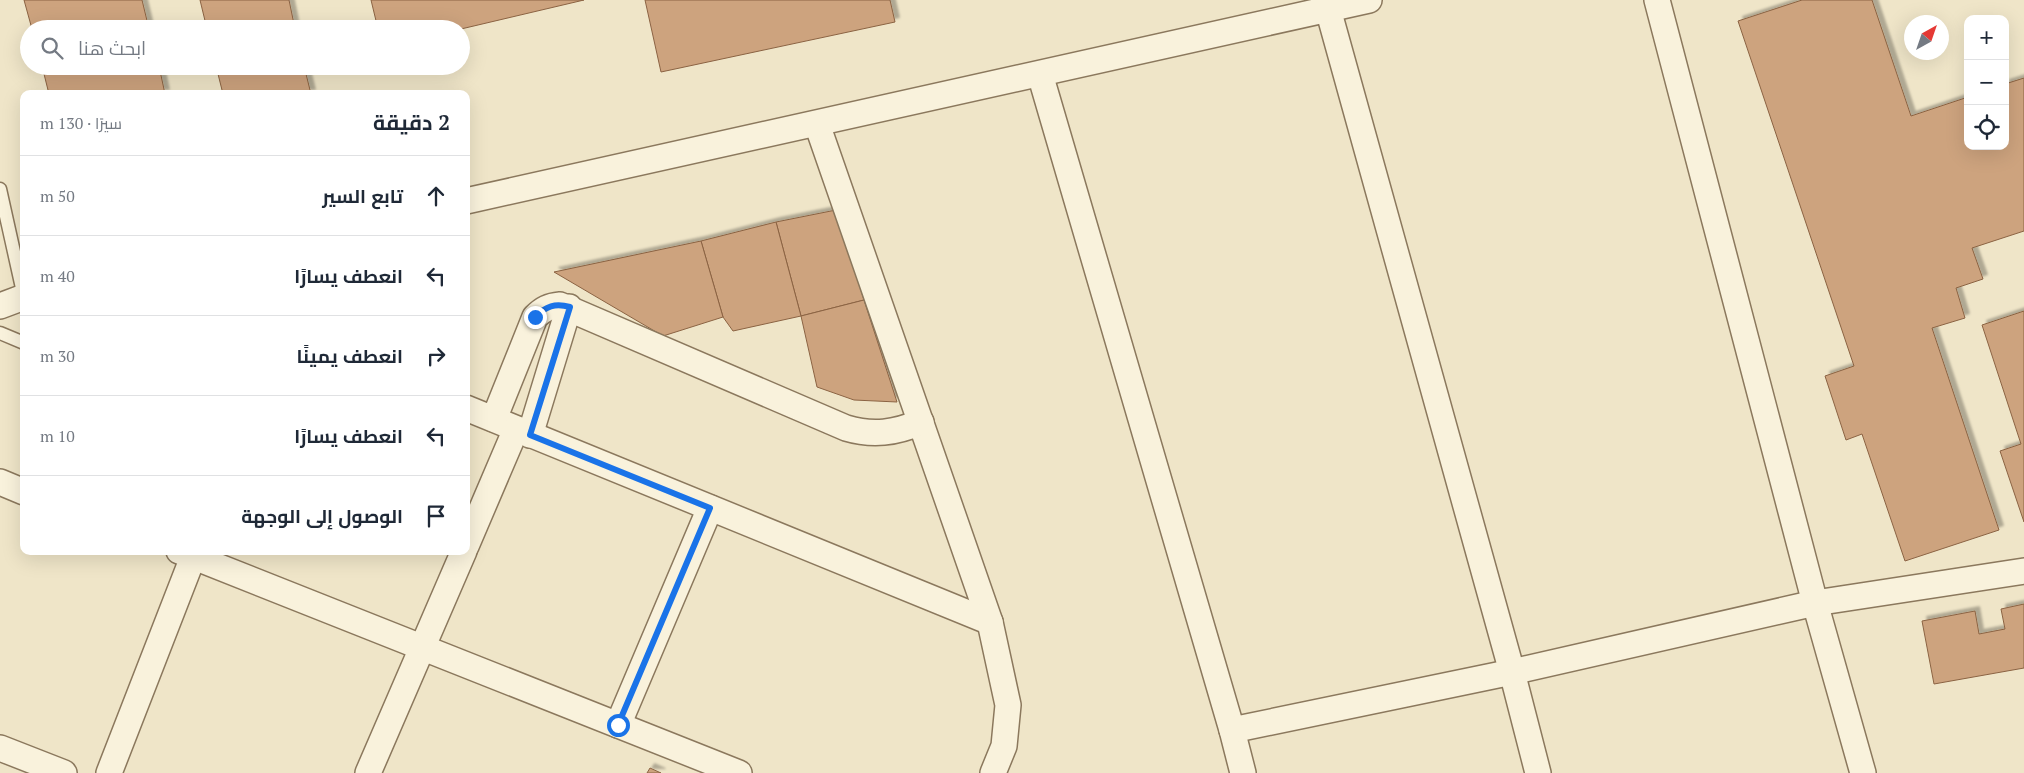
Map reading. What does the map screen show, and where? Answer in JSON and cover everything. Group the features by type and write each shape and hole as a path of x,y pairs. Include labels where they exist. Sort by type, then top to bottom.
{"street":[{"path":"470,200 1369,0"},
{"path":"1657,0 1815,603 1864,773"},
{"path":"1328,9 1512,672 1538,773"},
{"path":"1040,74 1243,773"},
{"path":"816,124 990,622 1008,706 1004,746 993,773"},
{"path":"0,306 20,298"},
{"path":"494,419 535,317 542,310 550,306 560,305 570,307 846,428 872,434 886,433 904,430 921,422"},
{"path":"470,538 523,432 570,307"},
{"path":"470,410 990,622"},
{"path":"0,482 20,490"},
{"path":"618,725 710,508"},
{"path":"109,773 186,555"},
{"path":"189,555 739,773"},
{"path":"368,773 462,555"},
{"path":"1232,730 1512,672 1815,603 2024,571"},
{"path":"0,748 64,773"}],"lane":[{"path":"0,189 20,279"},
{"path":"0,333 20,341"}],"building":[{"path":"24,0 142,0 147,20 30,20"},
{"path":"200,0 289,0 293,20 205,20"},
{"path":"371,0 584,0 470,27 470,20 376,20"},
{"path":"645,0 890,0 895,22 661,72"},
{"path":"1802,0 1872,0 1911,116 1964,98 1964,150 2009,150 2009,83 2024,78 2024,231 1972,248 1983,279 1956,288 1965,318 1932,328 1999,530 1905,561 1862,434 1846,440 1825,376 1854,366 1738,21"},
{"path":"44,75 161,75 164,90 48,90"},
{"path":"218,75 306,75 310,90 222,90"},
{"path":"836,210 864,300 801,316 776,222"},
{"path":"776,222 801,316 733,331 723,317 701,241"},
{"path":"701,241 723,317 663,336 554,272"},
{"path":"864,300 897,402 854,400 817,387 801,316"},
{"path":"2024,311 2024,522 2000,451 2021,444 1982,325"},
{"path":"2024,604 2024,668 1934,684 1922,621 1975,611 1979,634 2005,629 2001,609"},
{"path":"650,768 661,773 647,773"}],"route":[{"path":"535,317 542,310 550,306 570,307 530,435 710,508 618,725"}]}
